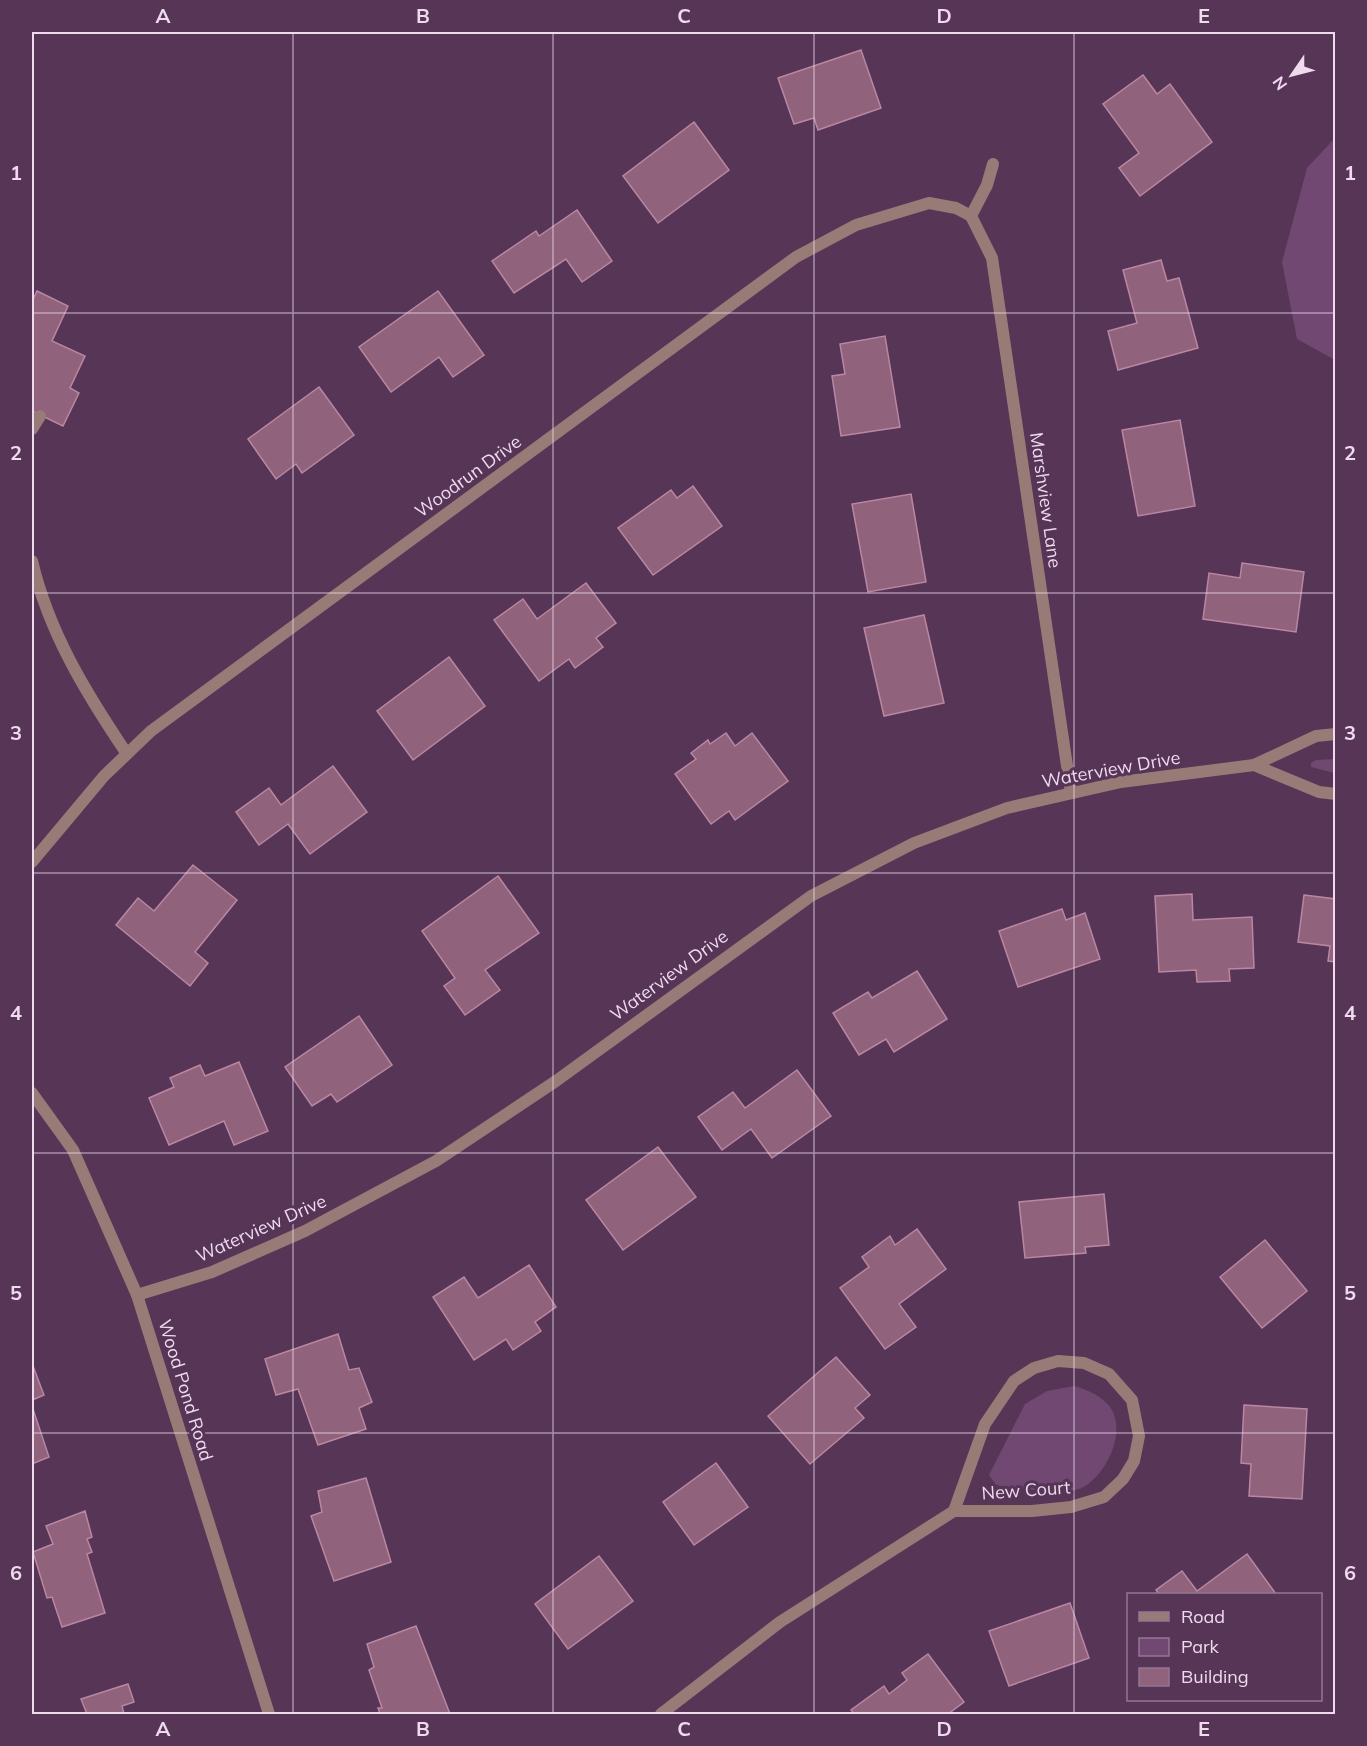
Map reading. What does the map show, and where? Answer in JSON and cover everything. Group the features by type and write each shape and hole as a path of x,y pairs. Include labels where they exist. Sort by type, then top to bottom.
{"street":[{"path":"971,216 987,185 993,164"},
{"name":"Woodrun Drive","path":"32,862 104,776 152,731 796,257 856,225 929,203 956,208 971,216"},
{"name":"Marshview Lane","path":"971,216 992,258 1071,793"},
{"path":"32,429 39,416"},
{"path":"32,561 41,600 81,682 127,754"},
{"name":"Waterview Drive","path":"137,1295 212,1272 305,1231 436,1161 556,1081 811,896 914,843 1007,808 1121,782 1254,765 1316,736 1335,734"},
{"name":"Waterview Drive","path":"1254,765 1319,792 1335,794"},
{"name":"Wood Pond Road","path":"32,1093 73,1150 137,1295 269,1714"},
{"name":"New Court","path":"1058,1361 1084,1363 1109,1374 1132,1400 1139,1436 1134,1461 1123,1479 1104,1497 1071,1507 1032,1511 954,1511 986,1424 1014,1381 1034,1368 1058,1361"},
{"path":"661,1714 780,1622 954,1511"}],"green space":[{"path":"1335,138 1335,360 1297,339 1282,262 1307,168"},
{"path":"1335,759 1335,773 1311,767 1311,763 1316,760"},
{"path":"1074,1386 1100,1397 1112,1410 1116,1420 1114,1444 1110,1456 1097,1476 1088,1484 1072,1491 996,1485 989,1475 1025,1404 1047,1391"}],"building":[{"path":"861,50 881,108 818,130 814,118 794,124 778,78"},
{"path":"1143,75 1157,94 1170,84 1212,142 1140,196 1119,168 1139,153 1103,104"},
{"path":"694,122 729,170 658,223 623,176"},
{"path":"577,210 612,261 582,282 566,259 514,293 492,261 536,231 539,236"},
{"path":"1161,260 1167,281 1179,278 1198,348 1118,370 1108,331 1137,323 1123,270"},
{"path":"37,291 68,306 52,341 85,356 70,388 79,393 63,426 32,411 32,302"},
{"path":"438,291 484,355 453,377 439,357 391,392 359,347"},
{"path":"885,336 900,427 841,436 832,376 845,374 840,344"},
{"path":"319,387 354,435 302,473 296,464 276,479 248,439"},
{"path":"1180,420 1195,506 1138,516 1122,430"},
{"path":"693,486 722,526 653,575 618,528 671,490 677,498"},
{"path":"911,494 926,582 868,592 852,504"},
{"path":"1242,563 1304,572 1296,632 1203,619 1209,573 1240,578"},
{"path":"586,583 616,623 596,638 603,647 575,668 569,659 539,681 494,620 523,599 537,619"},
{"path":"924,615 944,703 884,716 864,628"},
{"path":"449,657 485,706 413,760 377,711"},
{"path":"726,733 735,746 752,733 788,781 735,820 729,811 711,824 675,774 696,759 691,753 708,740 710,744"},
{"path":"333,766 367,812 310,854 288,824 259,845 236,812 269,788 281,805"},
{"path":"193,865 237,900 195,952 208,963 190,986 116,925 138,898 154,911"},
{"path":"498,876 539,933 485,970 500,990 465,1015 444,986 455,978 422,931"},
{"path":"1192,894 1193,920 1252,917 1254,968 1229,969 1230,981 1197,982 1196,970 1159,972 1155,896"},
{"path":"1304,895 1336,899 1336,962 1328,961 1330,946 1298,942"},
{"path":"1062,909 1066,920 1085,913 1100,959 1018,987 999,931"},
{"path":"917,971 947,1019 894,1052 886,1039 859,1055 833,1013 868,992 872,998"},
{"path":"359,1016 392,1065 337,1102 331,1094 312,1106 285,1067"},
{"path":"239,1062 268,1131 234,1145 224,1121 169,1145 149,1098 174,1087 170,1078 200,1065 205,1076"},
{"path":"797,1070 831,1116 772,1158 751,1129 722,1150 698,1117 733,1092 745,1108"},
{"path":"658,1147 696,1197 623,1250 586,1200"},
{"path":"1104,1194 1109,1245 1085,1247 1086,1253 1025,1258 1019,1202"},
{"path":"917,1229 946,1269 899,1304 916,1327 885,1349 840,1288 869,1267 862,1257 890,1236 895,1245"},
{"path":"1265,1240 1307,1291 1262,1328 1220,1277"},
{"path":"529,1265 556,1307 535,1322 541,1331 513,1350 506,1339 474,1360 433,1297 464,1277 478,1298"},
{"path":"338,1334 349,1370 359,1368 372,1402 359,1408 366,1429 318,1445 298,1389 276,1395 265,1359"},
{"path":"836,1357 870,1395 855,1408 864,1418 810,1464 768,1416"},
{"path":"32,1367 44,1395 32,1400"},
{"path":"1244,1405 1307,1409 1302,1499 1249,1496 1251,1464 1241,1463"},
{"path":"32,1406 49,1457 32,1464"},
{"path":"716,1463 748,1507 694,1545 663,1502"},
{"path":"366,1478 391,1562 334,1581 311,1516 322,1512 318,1491"},
{"path":"85,1511 92,1537 87,1539 92,1552 87,1554 105,1613 62,1627 52,1597 47,1598 33,1552 53,1544 46,1526"},
{"path":"1247,1554 1275,1593 1158,1593 1156,1590 1182,1571 1197,1591"},
{"path":"599,1556 633,1601 568,1649 535,1604"},
{"path":"1070,1603 1089,1658 1009,1686 989,1631"},
{"path":"416,1626 450,1714 380,1714 378,1708 382,1708 369,1670 374,1667 367,1644"},
{"path":"928,1654 964,1702 948,1714 854,1714 851,1710 884,1686 889,1694 907,1680 902,1673"},
{"path":"128,1684 134,1702 122,1706 124,1714 87,1714 81,1699"}]}
